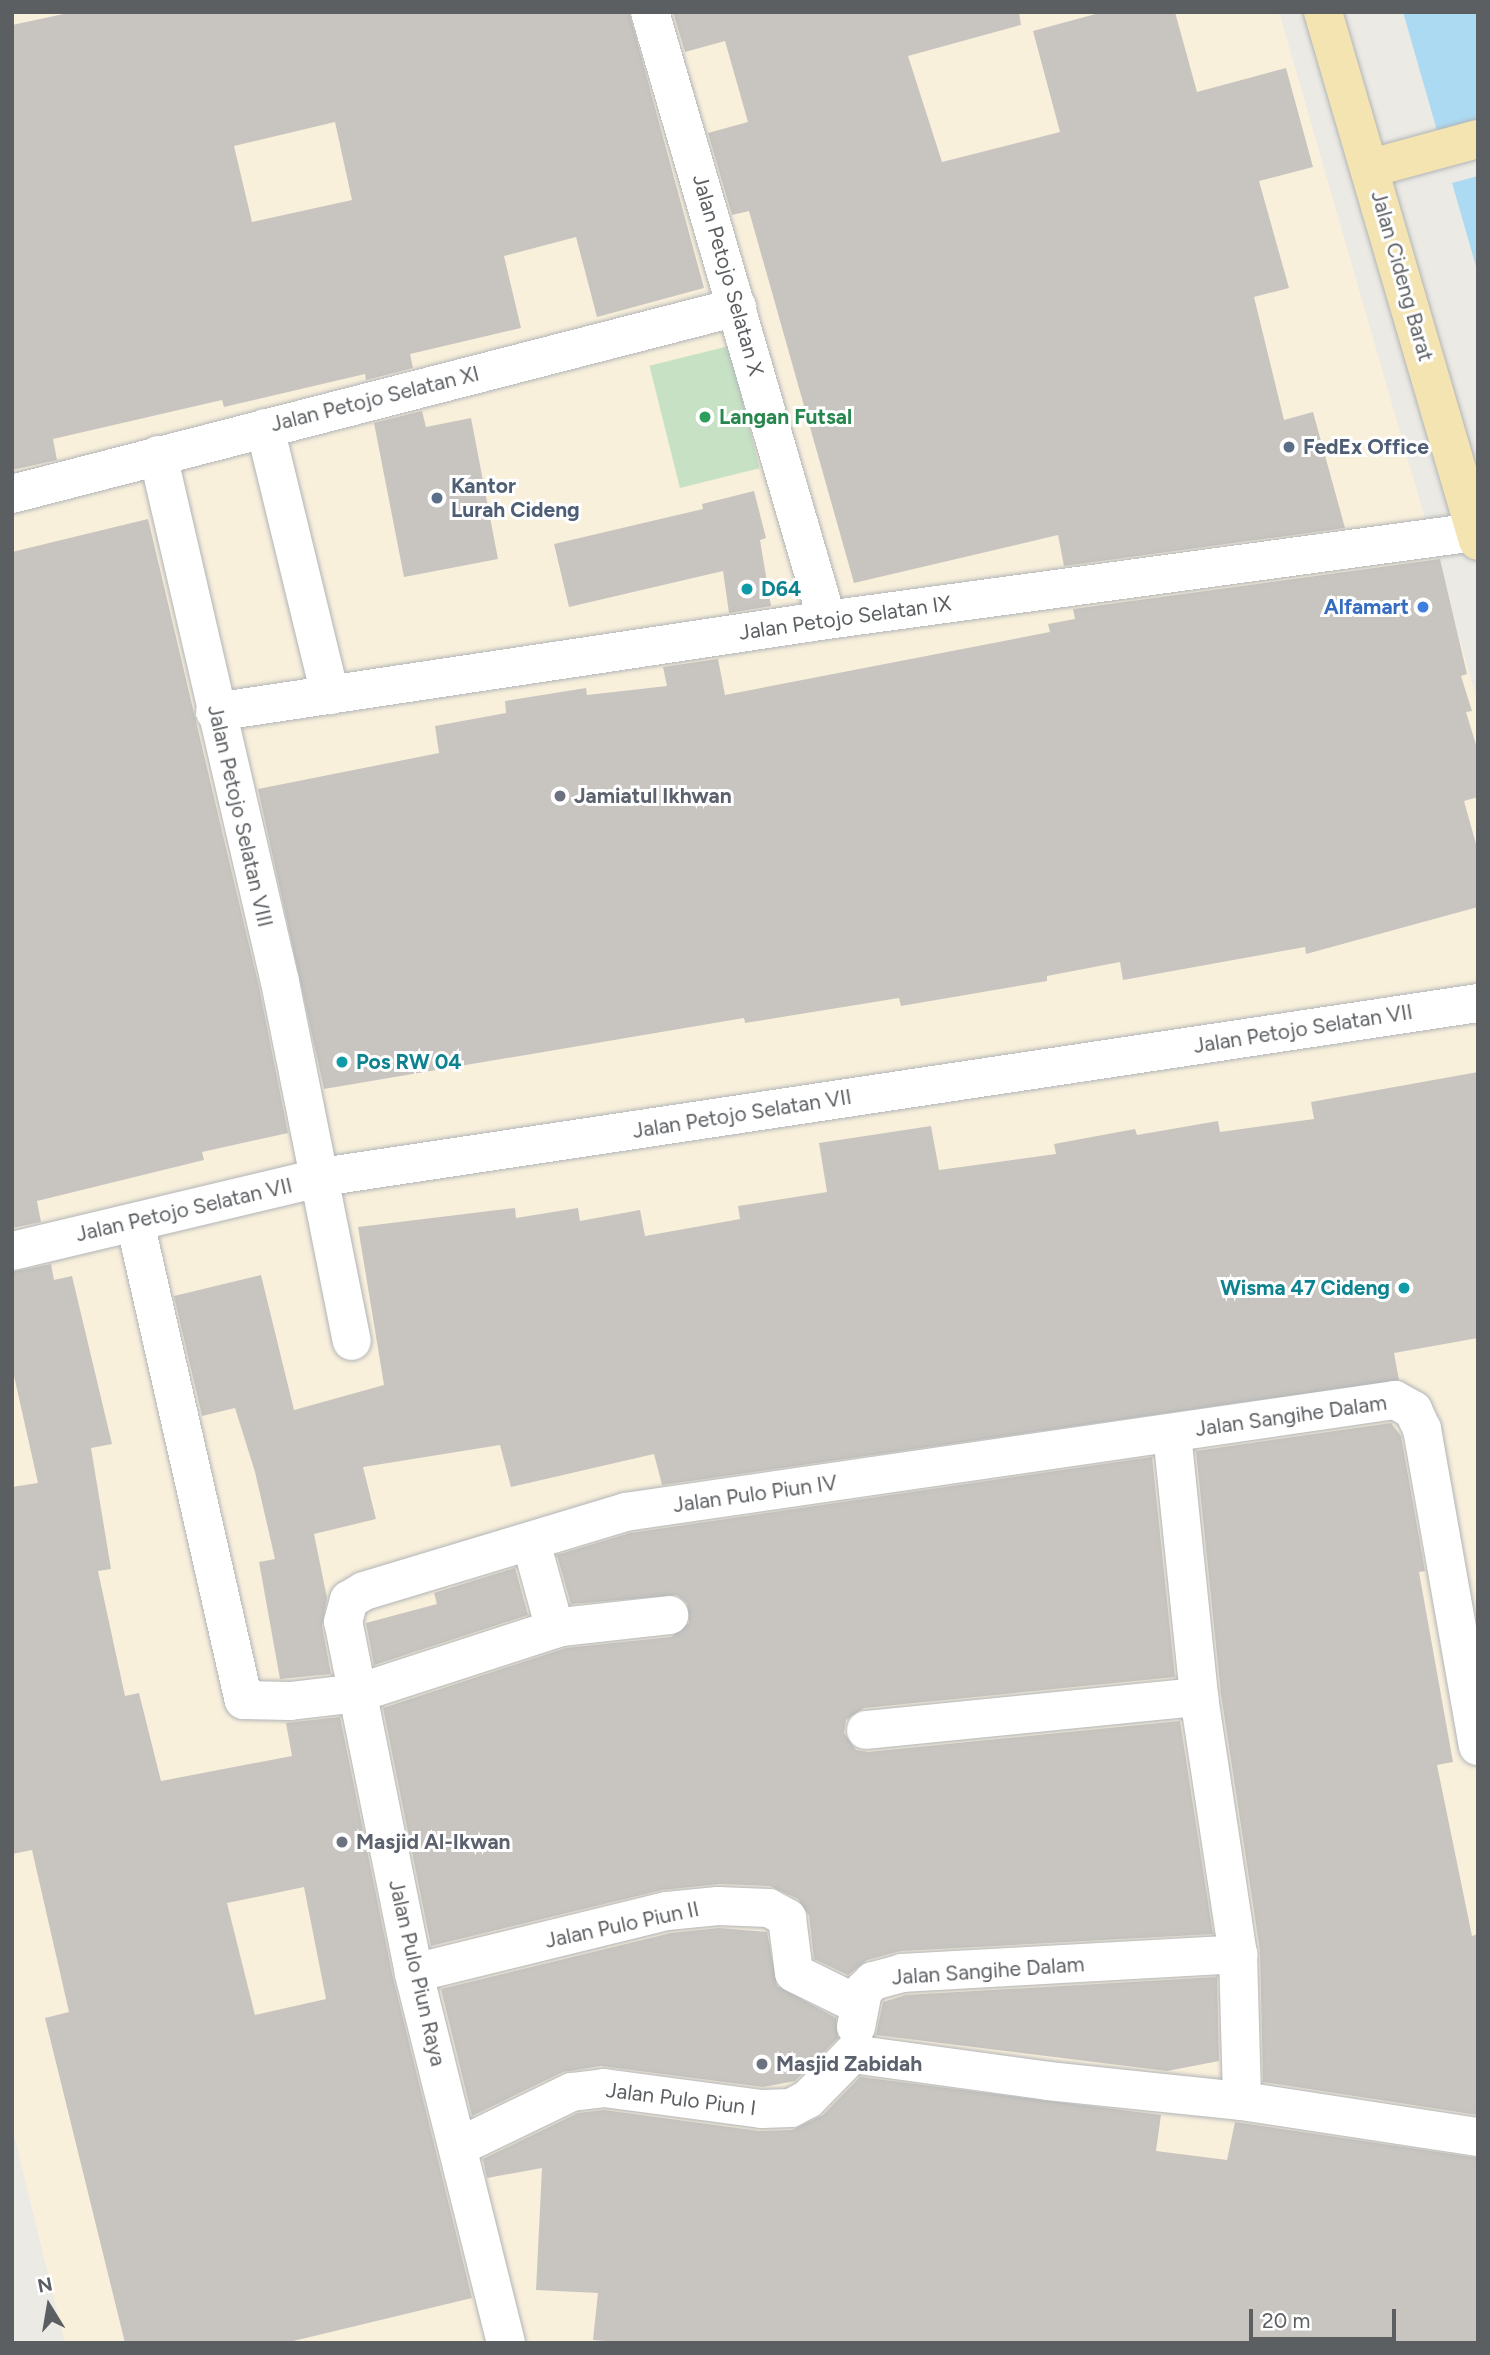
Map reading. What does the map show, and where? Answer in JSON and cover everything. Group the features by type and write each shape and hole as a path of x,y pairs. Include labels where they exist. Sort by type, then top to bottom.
{"main road":[{"name":"Jalan Cideng Barat","path":"1323,12 1385,164 1476,537"},
{"path":"1385,164 1478,139"}],"street":[{"name":"Jalan Petojo Selatan X","path":"650,12 827,620"},
{"name":"Jalan Petojo Selatan XI","path":"12,494 737,307"},
{"path":"265,428 330,695"},
{"name":"Jalan Petojo Selatan VIII","path":"158,455 322,1177 352,1341"},
{"name":"Jalan Petojo Selatan IX","path":"215,712 827,620 1476,537"},
{"name":"Jalan Petojo Selatan VII","path":"12,1251 322,1177 1478,1003"},
{"path":"135,1222 244,1700 290,1702 358,1693 555,1629 669,1615"},
{"name":"Jalan Sangihe Dalam","path":"1242,2101 1238,1954 1199,1697 1172,1434 1395,1400 1413,1410 1422,1429 1478,1746"},
{"name":"Jalan Pulo Piun IV","path":"349,1600 385,1584 625,1512 1172,1434"},
{"path":"531,1542 555,1629"},
{"name":"Jalan Pulo Piun Raya","path":"349,1600 343,1622 414,1973 506,2343"},
{"path":"866,1730 1199,1697"},
{"name":"Jalan Pulo Piun II","path":"414,1973 667,1911 718,1906 769,1908 787,1918 794,1973 859,2005"},
{"name":"Jalan Sangihe Dalam","path":"852,2054 863,1991 873,1981 902,1973 1238,1954"},
{"path":"852,2054 1048,2081 1242,2101 1478,2137"},
{"name":"Jalan Pulo Piun I","path":"458,2147 572,2092 604,2088 762,2109 791,2108 808,2099 852,2054"}],"shaded area":[{"path":"12,12 1279,12 1478,703 1478,2343 65,2343 12,2127"}],"green space":[{"name":"Langan Futsal","path":"729,346 759,468 680,488 649,366"}],"water":[{"path":"1403,12 1478,12 1478,274 1477,270"}],"pier":[{"path":"1478,121 1478,176 1448,184 1434,132"}],"building":[{"path":"73,12 629,12 704,288 597,317 576,237 504,256 521,328 410,354 413,368 366,380 365,374 224,407 222,400 53,439 57,460 12,470 12,25","holes":["335,122 352,200 252,222 234,146"]},
{"path":"673,12 1019,12 1021,25 908,56 942,162 1060,132 1033,31 1103,12 1175,12 1197,92 1286,68 1313,167 1259,181 1289,288 1254,297 1284,420 1313,412 1345,528 1064,566 1058,535 854,583 749,211 732,215 708,133 748,122 725,41 685,52"},
{"name":"Kantor Lurah Cideng","path":"422,411 426,427 471,418 498,559 404,577 374,423"},
{"path":"754,491 766,538 760,540 771,606 729,613 723,571 569,607 554,544 703,509 702,504"},
{"path":"148,519 259,987 288,1133 202,1152 204,1160 37,1201 41,1222 12,1228 12,552"},
{"path":"1440,559 1467,674 1461,676 1472,711 1466,712 1478,751 1478,797 1464,801 1478,851 1478,907 1306,954 1305,947 1123,980 1120,962 1047,976 1047,981 901,1006 899,998 745,1023 744,1018 324,1089 258,789 439,753 435,726 506,713 505,701 586,688 587,695 667,686 663,667 718,659 725,695 1050,632 1048,624 1075,619 1073,609"},
{"path":"1478,1072 1478,1338 1394,1353 1399,1380 662,1485 654,1454 511,1487 500,1445 363,1467 376,1519 314,1534 327,1598 322,1626 331,1674 280,1679 259,1562 275,1559 255,1472 235,1408 202,1416 174,1296 261,1275 294,1410 384,1385 358,1227 515,1208 516,1218 578,1208 580,1221 640,1210 645,1236 740,1219 738,1206 827,1192 819,1143 931,1126 939,1170 1056,1154 1054,1144 1135,1129 1137,1135 1218,1121 1220,1132 1314,1119 1311,1102"},
{"path":"51,1264 54,1280 72,1276 112,1444 91,1448 111,1569 98,1571 125,1696 139,1693 161,1781 292,1756 286,1723 340,1717 393,1978 472,2298 285,2343 125,2343 45,2018 69,2012 32,1850 12,1854 12,1487 38,1483 12,1367 12,1272","holes":["304,1887 326,1999 255,2015 227,1903"]},
{"path":"1391,1423 1401,1436 1425,1571 1419,1572 1453,1762 1437,1765 1472,1936 1478,1934 1478,2115 1263,2082 1260,1951 1221,1694 1196,1451"},
{"path":"1152,1457 1175,1677 864,1708 846,1720 844,1733 856,1750 868,1752 1180,1721 1213,1934 901,1951 867,1960 848,1975 814,1959 809,1915 798,1899 770,1886 719,1884 662,1890 431,1946 383,1708 566,1648 671,1637 689,1623 687,1603 677,1595 571,1604 557,1555 630,1533"},
{"path":"515,1568 528,1615 374,1665 366,1623 437,1604 434,1593"},
{"path":"719,1928 767,1932 777,1986 836,2018 838,2038 795,2081 763,2087 601,2066 563,2072 472,2116 441,1989 671,1933"},
{"path":"1217,1977 1219,2061 1167,2071 876,2035 883,2002 906,1995"},
{"path":"860,2077 1161,2115 1156,2151 1227,2160 1235,2122 1478,2158 1478,2343 631,2343 593,2340 598,2293 536,2290 542,2168 487,2178 483,2159 578,2113 604,2110 759,2131 792,2130 823,2115"}],"place":[{"name":"Langan Futsal","path":"705,417"},
{"name":"FedEx Office","path":"1289,447"},
{"name":"Kantor Lurah Cideng","path":"437,498"},
{"name":"D64","path":"747,589"},
{"name":"Alfamart","path":"1423,607"},
{"name":"Jamiatul Ikhwan","path":"560,796"},
{"name":"Pos RW 04","path":"342,1062"},
{"name":"Wisma 47 Cideng","path":"1404,1288"},
{"name":"Masjid Al-Ikwan","path":"342,1842"},
{"name":"Masjid Zabidah","path":"762,2064"}]}
